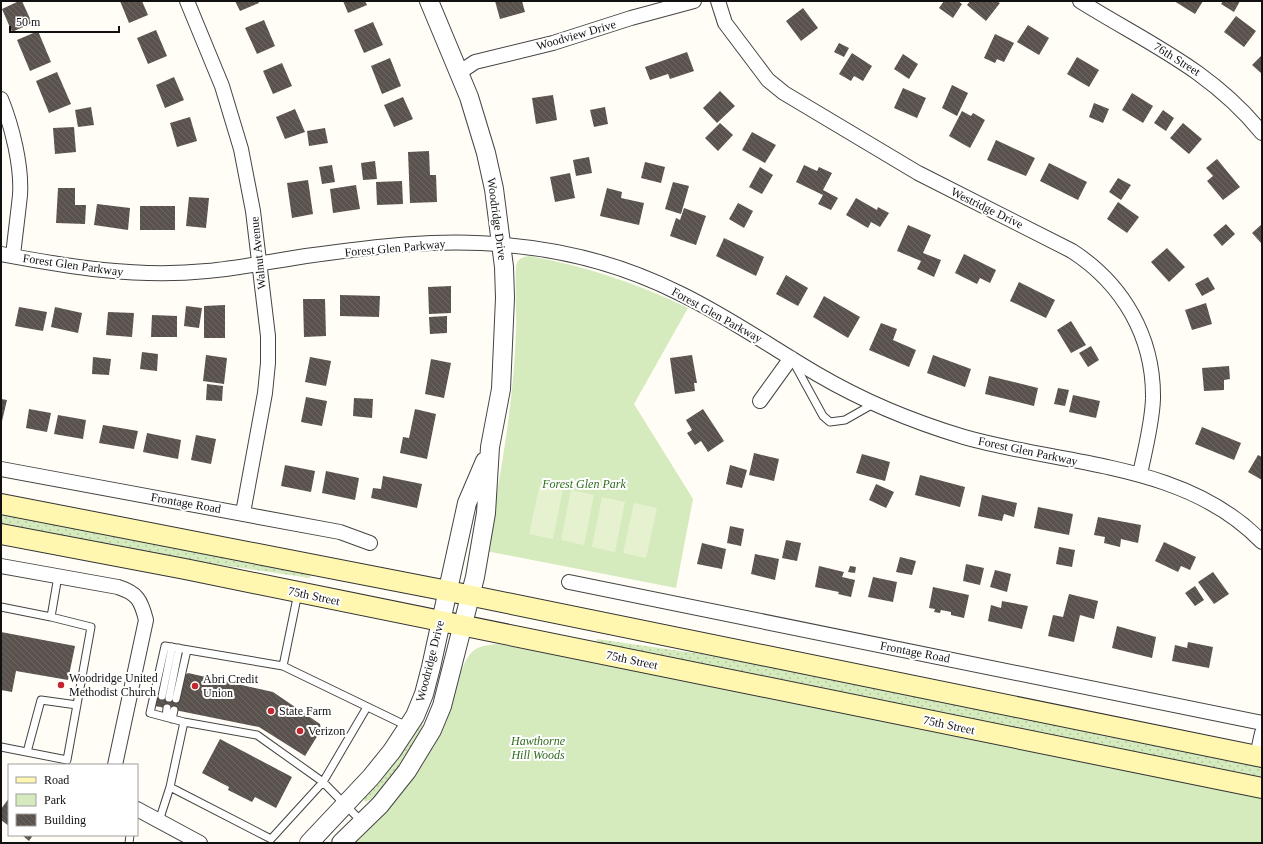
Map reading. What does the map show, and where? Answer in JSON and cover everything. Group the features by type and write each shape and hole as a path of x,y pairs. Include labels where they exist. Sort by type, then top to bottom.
{"main road":[{"path":"1,504 448,591 1260,756"},
{"name":"75th Street","path":"1,534 298,592 1262,788"}],"street":[{"name":"Walnut Avenue","path":"187,1 222,86 241,149 253,211 258,264 268,336 268,363 263,401 243,513"},
{"name":"Woodridge Drive","path":"341,843 380,805 407,771 432,730 442,706 470,596 486,513 490,447 501,389 505,298 501,244 494,189 486,153 460,72 430,1"},
{"name":"Woodview Drive","path":"460,72 475,62 553,42 694,1"},
{"name":"Westridge Drive","path":"718,1 725,23 768,80 784,93 918,173 1072,251 1084,259 1106,279 1127,304 1143,338 1150,365 1152,400 1149,428 1140,474"},
{"name":"76th Street","path":"1080,1 1191,67 1237,104 1262,133"},
{"path":"1,99 13,138 20,194 7,255"},
{"name":"Forest Glen Parkway","path":"7,255 104,272 146,273 209,271 410,244 501,244 546,249 569,254 632,273 676,291 819,376 904,416 967,438 1140,474 1196,493 1243,524 1262,542"},
{"path":"760,401 791,358"},
{"name":"Woodridge Drive","path":"309,843 372,777 409,727 424,694 467,503 490,447"},
{"name":"Frontage Road","path":"1,469 340,532 370,543"},
{"path":"1,566 118,587 130,591 141,602 146,620 115,764"},
{"name":"Frontage Road","path":"569,582 1262,722"},
{"path":"1260,756 1262,733"},
{"path":"138,810 200,843"}],"lane":[{"path":"791,358 823,416 830,422 845,420 875,403"},
{"path":"51,617 58,576"},
{"path":"283,666 298,592"},
{"path":"1,606 91,627 66,760 1,747"},
{"path":"362,822 323,782 258,735 184,722 150,713 165,646 283,666 367,707 401,721 409,727"},
{"path":"176,648 169,698 187,650"},
{"path":"27,752 40,700 77,706"},
{"path":"158,715 159,707"},
{"path":"170,787 271,839 323,782 367,707"},
{"path":"169,718 171,709"},
{"path":"158,821 170,787 184,722"},
{"path":"129,839 136,843"}],"green space":[{"name":"Forest Glen Park","path":"529,256 610,276 650,291 688,308 634,404 693,499 676,588 486,551 501,469 515,357 516,267 519,260"},
{"path":"540,484 563,489 553,539 529,534"},
{"path":"571,490 594,495 584,545 561,540"},
{"path":"602,497 625,502 615,552 592,547"},
{"path":"634,503 657,508 646,558 623,553"},
{"path":"1,512 311,573 310,578 187,560 1,525"},
{"path":"597,639 729,658 1262,766 1262,779 597,644"},
{"name":"Hawthorne Hill Woods","path":"498,644 1262,795 1262,843 354,843 401,793 431,751 451,708 461,671 468,657 478,648"},
{"path":"438,672 440,672 416,744 375,798 365,802 363,797"}],"building":[{"path":"22,1 32,23 12,32 2,9"},
{"path":"120,1 142,1 148,15 129,23"},
{"path":"235,1 258,1 259,3 240,11"},
{"path":"343,1 365,1 367,5 348,13"},
{"path":"495,1 522,1 525,12 500,19"},
{"path":"944,1 958,1 962,4 953,18 939,8"},
{"path":"970,1 997,1 1000,3 986,21 967,5"},
{"path":"1174,1 1203,1 1195,14"},
{"path":"1223,1 1240,1 1234,12 1221,4"},
{"path":"803,8 818,28 801,41 786,21"},
{"path":"1236,16 1256,31 1244,47 1224,32"},
{"path":"264,20 275,46 257,54 245,28"},
{"path":"373,22 383,45 364,53 354,30"},
{"path":"1028,25 1049,38 1039,55 1017,42"},
{"path":"156,30 167,56 148,64 137,38"},
{"path":"38,31 51,62 30,71 17,40"},
{"path":"995,34 1014,43 1004,62 997,59 995,63 984,58"},
{"path":"839,43 849,48 844,57 834,52"},
{"path":"687,52 694,71 670,79 668,74 650,80 645,67"},
{"path":"852,53 872,66 863,81 854,76 851,81 839,74"},
{"path":"903,54 918,64 909,79 894,69"},
{"path":"1262,55 1262,74 1252,65"},
{"path":"1077,57 1099,70 1089,87 1067,74"},
{"path":"390,58 401,86 382,94 371,66"},
{"path":"282,63 292,86 273,94 263,71"},
{"path":"57,72 71,104 49,113 36,81"},
{"path":"174,77 184,100 165,108 156,85"},
{"path":"952,85 968,93 957,116 942,108"},
{"path":"903,88 926,98 917,118 894,108"},
{"path":"720,91 735,106 717,123 703,108"},
{"path":"1132,93 1153,106 1143,123 1122,110"},
{"path":"553,95 557,120 536,124 532,98"},
{"path":"403,97 413,119 394,127 384,105"},
{"path":"1094,103 1109,109 1103,123 1089,117"},
{"path":"91,107 94,125 78,127 75,110"},
{"path":"605,107 608,124 594,127 590,110"},
{"path":"295,109 305,132 285,139 276,117"},
{"path":"1163,110 1174,118 1166,131 1154,123"},
{"path":"962,111 971,116 973,113 985,120 970,148 949,136"},
{"path":"190,117 197,141 177,147 170,123"},
{"path":"720,123 733,135 718,151 705,138"},
{"path":"1183,123 1202,139 1189,154 1170,138"},
{"path":"74,127 76,152 55,154 53,128"},
{"path":"325,128 328,143 309,146 307,131"},
{"path":"752,132 776,145 765,163 742,150"},
{"path":"996,140 1035,158 1026,176 987,160"},
{"path":"429,151 430,175 436,175 437,202 410,203 408,152"},
{"path":"589,157 592,173 576,176 573,160"},
{"path":"1217,159 1240,187 1223,200 1207,181 1213,176 1206,168"},
{"path":"375,161 377,179 363,180 361,163"},
{"path":"645,162 665,167 661,183 641,178"},
{"path":"1049,163 1087,182 1078,200 1040,181"},
{"path":"332,165 335,182 322,184 319,167"},
{"path":"804,165 817,171 819,167 832,173 823,190 838,198 831,210 818,204 823,195 796,182"},
{"path":"760,167 773,175 762,194 749,187"},
{"path":"570,173 575,198 555,202 550,177"},
{"path":"1118,178 1131,185 1121,200 1109,192"},
{"path":"308,180 313,214 292,218 287,183"},
{"path":"402,181 403,204 377,205 376,182"},
{"path":"673,182 689,186 681,214 665,209"},
{"path":"356,185 360,209 333,213 330,189"},
{"path":"58,188 75,188 75,205 86,205 85,224 56,223"},
{"path":"607,188 622,192 621,198 644,203 639,225 600,216"},
{"path":"189,197 209,198 206,228 186,226"},
{"path":"856,198 877,210 878,207 889,213 880,227 871,222 868,228 846,215"},
{"path":"1118,202 1139,217 1127,233 1107,219"},
{"path":"738,203 753,211 744,228 729,219"},
{"path":"97,204 130,208 128,230 94,225"},
{"path":"140,206 175,206 175,230 140,230"},
{"path":"684,208 706,216 696,245 670,236 676,218 680,220"},
{"path":"1226,224 1235,234 1222,246 1213,235"},
{"path":"1262,224 1262,244 1252,233"},
{"path":"908,225 931,235 923,253 941,260 934,277 917,269 921,261 897,251"},
{"path":"724,238 764,257 756,276 716,256"},
{"path":"1167,248 1185,267 1169,282 1151,262"},
{"path":"964,254 996,270 990,283 980,278 977,284 955,273"},
{"path":"786,275 808,288 798,306 776,294"},
{"path":"1208,277 1215,289 1202,296 1195,284"},
{"path":"1019,282 1055,300 1046,318 1010,301"},
{"path":"451,286 451,313 429,314 428,287"},
{"path":"340,295 380,296 379,317 340,316"},
{"path":"824,296 860,317 848,338 813,317"},
{"path":"303,299 325,299 326,336 304,337"},
{"path":"1206,303 1212,324 1192,330 1185,310"},
{"path":"225,305 225,338 204,338 204,306"},
{"path":"186,306 202,308 199,328 184,326"},
{"path":"19,307 47,312 43,331 15,326"},
{"path":"55,307 82,313 78,333 51,327"},
{"path":"108,312 134,313 132,337 106,335"},
{"path":"152,315 177,316 177,337 151,337"},
{"path":"447,316 447,333 430,334 429,317"},
{"path":"1071,321 1086,345 1071,353 1057,330"},
{"path":"881,323 897,329 893,340 916,350 909,367 869,350"},
{"path":"1091,346 1099,360 1088,367 1079,353"},
{"path":"142,352 158,354 157,371 140,369"},
{"path":"206,355 227,358 224,384 203,381"},
{"path":"692,355 697,383 694,383 695,391 675,394 670,358"},
{"path":"933,355 971,369 965,387 927,373"},
{"path":"93,357 111,359 109,375 92,374"},
{"path":"310,357 331,361 326,386 305,382"},
{"path":"431,359 451,363 444,398 425,394"},
{"path":"1229,366 1230,379 1224,380 1224,390 1204,391 1202,368"},
{"path":"989,376 1038,388 1034,406 985,394"},
{"path":"207,384 223,386 222,401 206,400"},
{"path":"1058,388 1069,390 1065,406 1054,404"},
{"path":"1073,395 1100,401 1096,418 1069,412"},
{"path":"306,397 327,401 322,426 301,422"},
{"path":"354,398 373,399 372,418 353,416"},
{"path":"1,399 7,400 2,421 1,421"},
{"path":"29,409 51,413 47,432 26,428"},
{"path":"415,409 436,414 427,459 400,453 403,437 409,438"},
{"path":"703,409 724,441 708,452 701,441 695,445 687,433 692,430 686,420"},
{"path":"58,415 86,420 83,439 54,434"},
{"path":"103,425 138,431 134,449 99,443"},
{"path":"1202,427 1241,443 1234,460 1195,444"},
{"path":"147,433 181,440 178,459 143,452"},
{"path":"196,435 216,439 211,464 191,460"},
{"path":"754,453 779,459 774,481 749,475"},
{"path":"862,454 890,462 885,481 856,473"},
{"path":"1258,455 1262,457 1262,480 1248,472"},
{"path":"285,465 315,471 311,492 281,486"},
{"path":"730,465 747,470 742,488 726,484"},
{"path":"326,471 359,478 355,500 322,493"},
{"path":"920,475 965,487 960,507 915,495"},
{"path":"383,476 422,484 417,508 371,498 373,488 381,489"},
{"path":"876,484 894,492 886,508 869,500"},
{"path":"982,495 1017,503 1014,517 1004,514 1002,521 978,516"},
{"path":"1038,507 1073,514 1069,535 1034,528"},
{"path":"1098,517 1141,525 1138,543 1121,539 1120,547 1104,543 1105,537 1094,535"},
{"path":"730,526 744,529 741,546 727,543"},
{"path":"786,540 801,543 797,561 782,558"},
{"path":"1164,542 1196,557 1190,570 1181,566 1178,572 1155,561"},
{"path":"702,543 726,549 722,569 697,564"},
{"path":"1059,547 1075,550 1072,567 1056,564"},
{"path":"755,554 779,559 775,580 751,574"},
{"path":"900,557 916,561 912,575 896,572"},
{"path":"966,564 984,568 980,585 963,581"},
{"path":"819,566 844,572 842,577 855,580 851,597 838,594 839,592 815,587"},
{"path":"850,566 856,567 855,573 848,572"},
{"path":"995,570 1011,574 1007,592 990,587"},
{"path":"1213,572 1229,594 1214,604 1198,582"},
{"path":"873,577 897,582 893,602 868,597"},
{"path":"1195,586 1204,600 1195,606 1185,593"},
{"path":"933,587 969,595 964,618 951,615 951,612 941,610 940,613 934,612 935,609 929,608"},
{"path":"1069,594 1098,601 1094,619 1080,615 1074,642 1048,636 1053,615 1063,617"},
{"path":"1002,601 1028,606 1022,629 988,621 991,605 1001,608"},
{"path":"1117,626 1156,637 1152,658 1112,648"},
{"name":"Woodridge United Methodist Church","path":"1,632 75,646 68,680 16,671 12,692 1,690"},
{"path":"1188,642 1213,647 1209,668 1172,661 1175,645 1187,648"},
{"path":"188,673 273,692 320,724 321,730 305,756 259,727 155,706 157,695 178,699 182,677"},
{"path":"220,739 292,777 276,808 255,797 252,802 228,790 229,787 202,773"},
{"path":"8,799 8,825 1,820 1,809"},
{"path":"23,836 32,836 29,841"}],"place":[{"name":"Woodridge United Methodist Church","path":"61,685"},
{"name":"Abri Credit Union","path":"195,686"},
{"name":"State Farm","path":"271,711"},
{"name":"Verizon","path":"300,731"}]}
